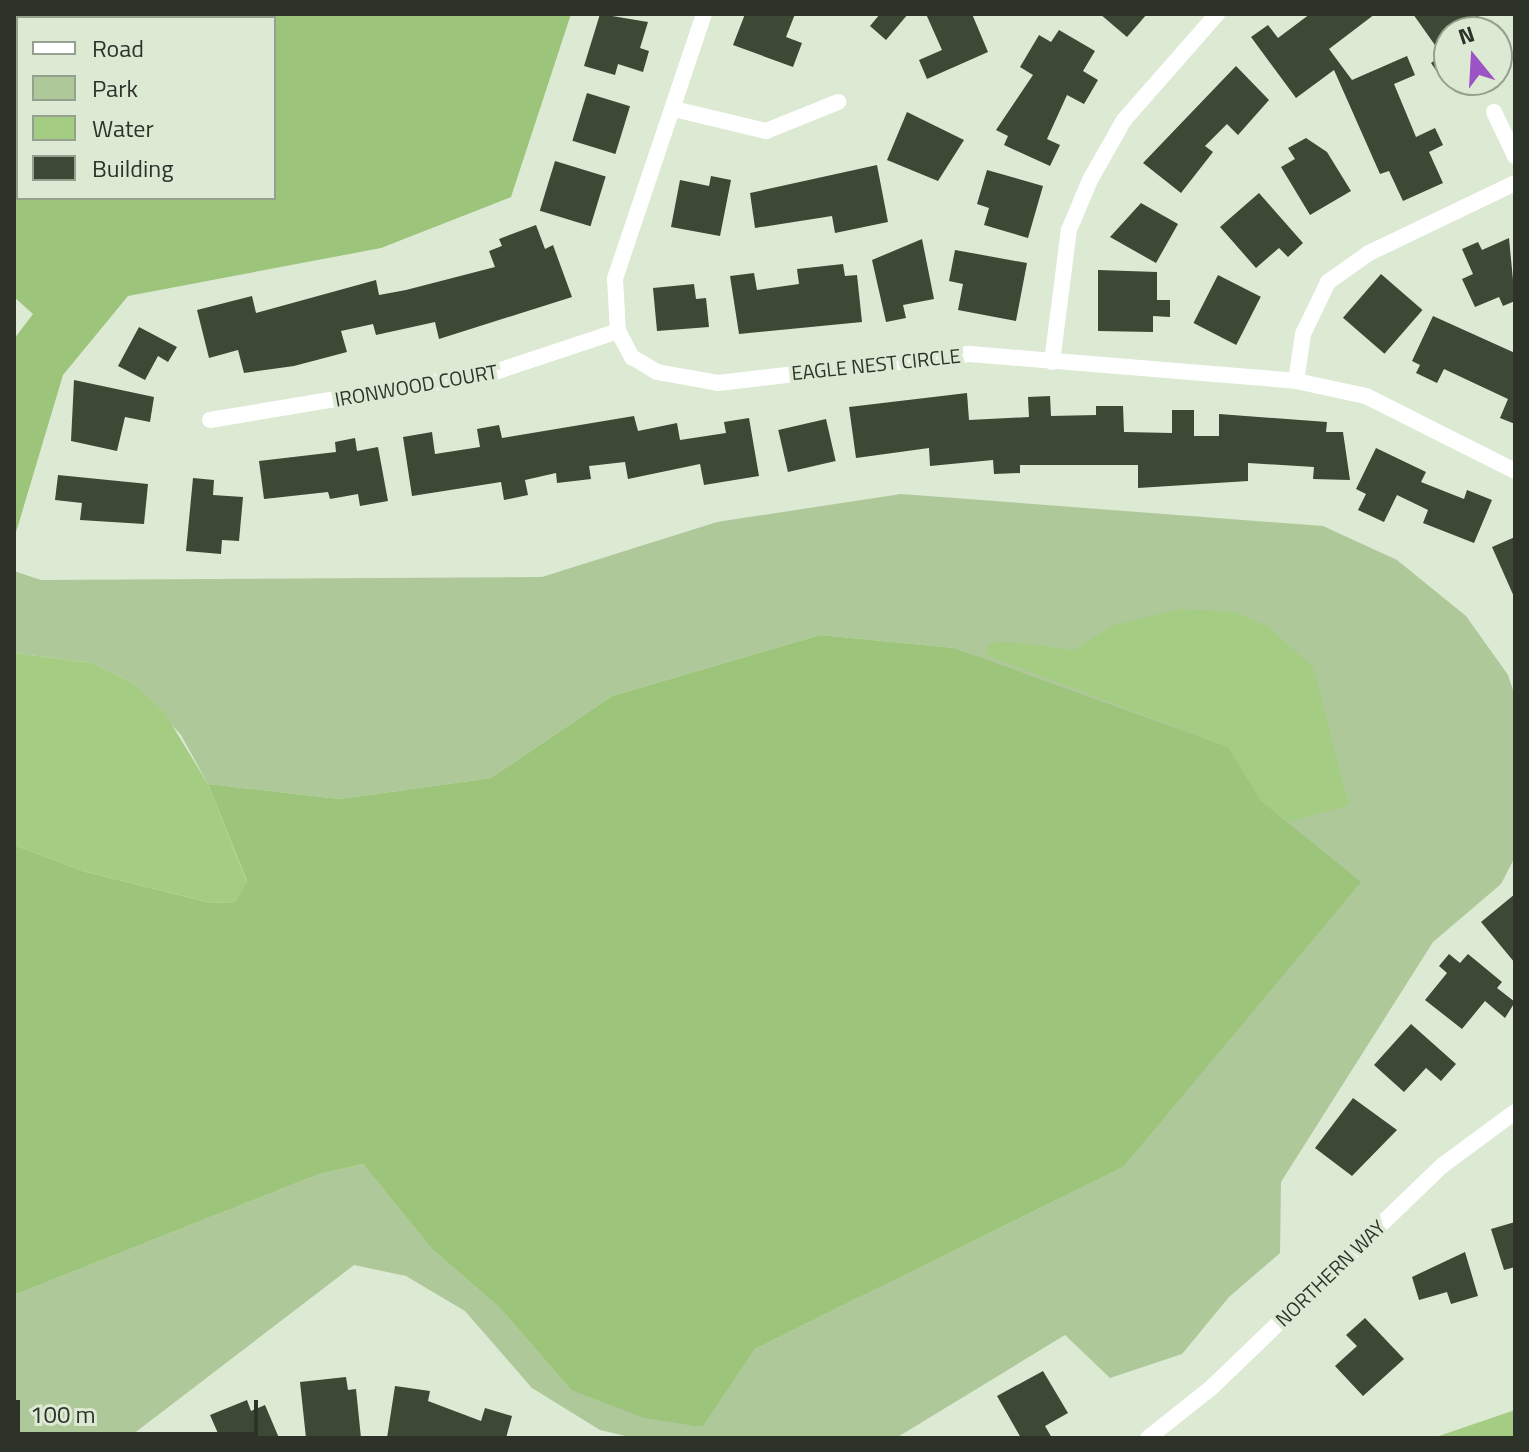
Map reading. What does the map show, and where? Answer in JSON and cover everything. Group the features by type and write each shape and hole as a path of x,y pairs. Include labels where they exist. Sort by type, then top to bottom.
{"street":[{"path":"618,331 615,279 704,14"},
{"path":"1052,362 1069,230 1090,180 1124,120 1214,15"},
{"path":"674,109 766,131 795,125 838,102"},
{"path":"1494,112 1515,156"},
{"path":"1296,381 1303,334 1328,282 1369,253 1515,183"},
{"name":"EAGLE NEST CIRCLE","path":"618,331 632,357 687,382 970,354 1296,381 1366,396 1515,471"},
{"name":"IRONWOOD COURT","path":"210,420 492,373 618,331"},
{"name":"NORTHERN WAY","path":"1148,1438 1211,1388 1443,1165 1515,1112"}],"green space":[{"path":"901,494 1323,526 1397,560 1466,616 1508,675 1515,696 1515,857 1501,884 1433,942 1281,1182 1280,1253 1229,1297 1182,1354 1110,1378 1065,1335 896,1438 634,1438 600,1430 532,1388 465,1311 406,1276 354,1265 128,1438 14,1438 14,1295 319,1174 363,1164 432,1249 500,1308 571,1390 701,1427 755,1349 1123,1167 1089,699 954,648 820,635 612,696 491,778 340,799 208,784 181,735 133,683 92,663 14,653 14,571 41,580 542,577 717,522"}],"shaded area":[{"path":"14,14 571,14 511,197 381,248 128,296 63,375 14,539 14,339 33,314 14,297"},
{"path":"820,635 954,648 1228,747 1261,801 1361,882 1123,1167 755,1349 702,1427 645,1418 571,1390 500,1308 432,1249 363,1164 319,1174 14,1295 14,845 86,872 211,903 235,902 247,881 208,784 340,799 491,778 612,696"}],"water":[{"path":"1180,609 1233,612 1268,626 1313,668 1349,805 1289,822 1261,801 1228,747 986,655 990,643 1009,642 1075,650 1111,626"},
{"path":"14,653 92,663 133,683 164,712 208,784 247,882 236,902 211,903 86,872 14,845"},
{"path":"1515,1410 1515,1438 1433,1438"}],"building":[{"path":"600,14 648,22 640,48 649,51 643,72 618,64 615,75 584,66"},
{"path":"745,14 795,14 786,37 802,43 793,67 733,45"},
{"path":"880,14 908,14 886,40 870,26"},
{"path":"926,14 972,14 988,52 927,79 919,60 942,50"},
{"path":"1100,14 1147,14 1127,37"},
{"path":"1310,14 1375,14 1329,49 1352,80 1407,56 1415,75 1394,84 1416,137 1435,128 1443,145 1429,152 1443,183 1403,201 1389,171 1380,174 1334,70 1296,98 1251,37 1268,25 1278,38"},
{"path":"1413,14 1478,16 1433,16 1433,42"},
{"path":"1059,30 1095,51 1083,71 1098,80 1084,104 1067,95 1047,139 1060,145 1050,166 1004,145 1008,136 996,130 1033,75 1020,67 1039,35 1051,42"},
{"path":"1236,66 1269,100 1238,135 1227,124 1205,146 1213,152 1181,193 1143,163"},
{"path":"587,93 630,106 615,154 572,141"},
{"path":"907,112 964,140 938,181 887,160"},
{"path":"1306,138 1327,152 1351,191 1310,215 1281,167 1295,159 1288,148"},
{"path":"555,161 606,176 590,226 540,211"},
{"path":"877,165 888,222 835,233 832,216 755,228 750,193"},
{"path":"987,170 1043,186 1028,238 984,225 989,208 977,204"},
{"path":"711,176 731,180 720,236 671,227 680,180 709,186"},
{"path":"1259,193 1303,243 1288,257 1279,248 1256,268 1220,227"},
{"path":"1141,203 1178,224 1156,263 1110,237"},
{"path":"536,225 545,249 553,245 572,297 439,339 435,322 376,335 373,324 341,331 347,352 294,366 244,373 238,350 209,358 197,310 252,296 256,313 376,280 379,295 406,290 495,267 489,251 502,246 499,239"},
{"path":"1509,238 1515,301 1503,306 1499,297 1475,307 1462,279 1473,274 1462,249 1478,242 1482,250"},
{"path":"922,239 934,299 903,305 906,318 886,322 872,260"},
{"path":"955,250 1027,263 1016,321 958,310 963,284 949,281"},
{"path":"843,264 845,276 857,275 862,322 739,334 730,276 754,273 757,290 799,284 797,269"},
{"path":"1098,270 1157,272 1157,300 1170,300 1170,317 1153,316 1153,332 1098,331"},
{"path":"1381,274 1423,310 1384,354 1343,318"},
{"path":"1218,275 1261,297 1236,345 1193,323"},
{"path":"694,284 696,299 706,298 709,327 657,331 653,288"},
{"path":"1433,316 1515,353 1515,424 1500,418 1508,399 1444,369 1437,383 1416,373 1420,365 1412,361"},
{"path":"139,327 177,347 168,362 158,356 145,380 118,366"},
{"path":"74,380 154,397 150,422 125,417 117,451 71,441"},
{"path":"967,393 969,420 1029,417 1028,397 1050,396 1051,416 1096,415 1096,406 1123,406 1124,432 1172,433 1172,410 1194,410 1194,436 1219,436 1219,414 1327,422 1326,432 1343,432 1350,480 1313,479 1314,467 1248,463 1248,481 1138,488 1138,465 1020,465 1020,473 994,474 993,460 930,466 929,448 856,458 849,407"},
{"path":"634,416 638,431 677,423 680,440 726,433 724,422 749,418 759,476 704,485 700,464 628,479 625,462 589,466 591,479 557,483 556,473 525,480 528,495 504,500 501,482 412,496 403,437 432,432 435,454 480,447 477,429 499,425 502,438"},
{"path":"826,419 836,461 788,472 778,430"},
{"path":"355,438 357,451 378,447 388,501 360,506 358,494 330,499 328,492 264,499 259,461 336,452 335,442"},
{"path":"1376,448 1426,472 1421,482 1464,499 1467,490 1492,500 1474,543 1423,523 1428,510 1397,495 1384,522 1358,510 1366,494 1356,489"},
{"path":"58,475 148,484 144,524 80,520 82,503 55,500"},
{"path":"193,478 214,480 213,495 243,497 239,541 222,540 221,554 186,551"},
{"path":"1515,537 1515,599 1492,547"},
{"path":"1515,894 1515,963 1481,922"},
{"path":"1449,954 1460,963 1468,954 1502,982 1497,988 1515,1002 1505,1018 1485,1001 1462,1029 1425,1000 1447,973 1439,966"},
{"path":"1411,1024 1456,1064 1441,1081 1426,1068 1404,1092 1374,1065"},
{"path":"1353,1098 1397,1130 1352,1176 1315,1148"},
{"path":"1515,1222 1515,1267 1504,1270 1491,1229"},
{"path":"1465,1252 1478,1296 1451,1304 1447,1292 1419,1300 1412,1277"},
{"path":"1365,1318 1404,1359 1363,1396 1335,1366 1357,1346 1346,1335"},
{"path":"1043,1371 1068,1413 1045,1426 1052,1438 1021,1438 997,1396"},
{"path":"346,1377 348,1390 356,1389 361,1438 306,1438 300,1382"},
{"path":"395,1386 430,1391 428,1401 481,1421 485,1408 512,1416 506,1438 387,1438"},
{"path":"247,1400 251,1411 265,1405 279,1438 220,1438 210,1415"}]}
